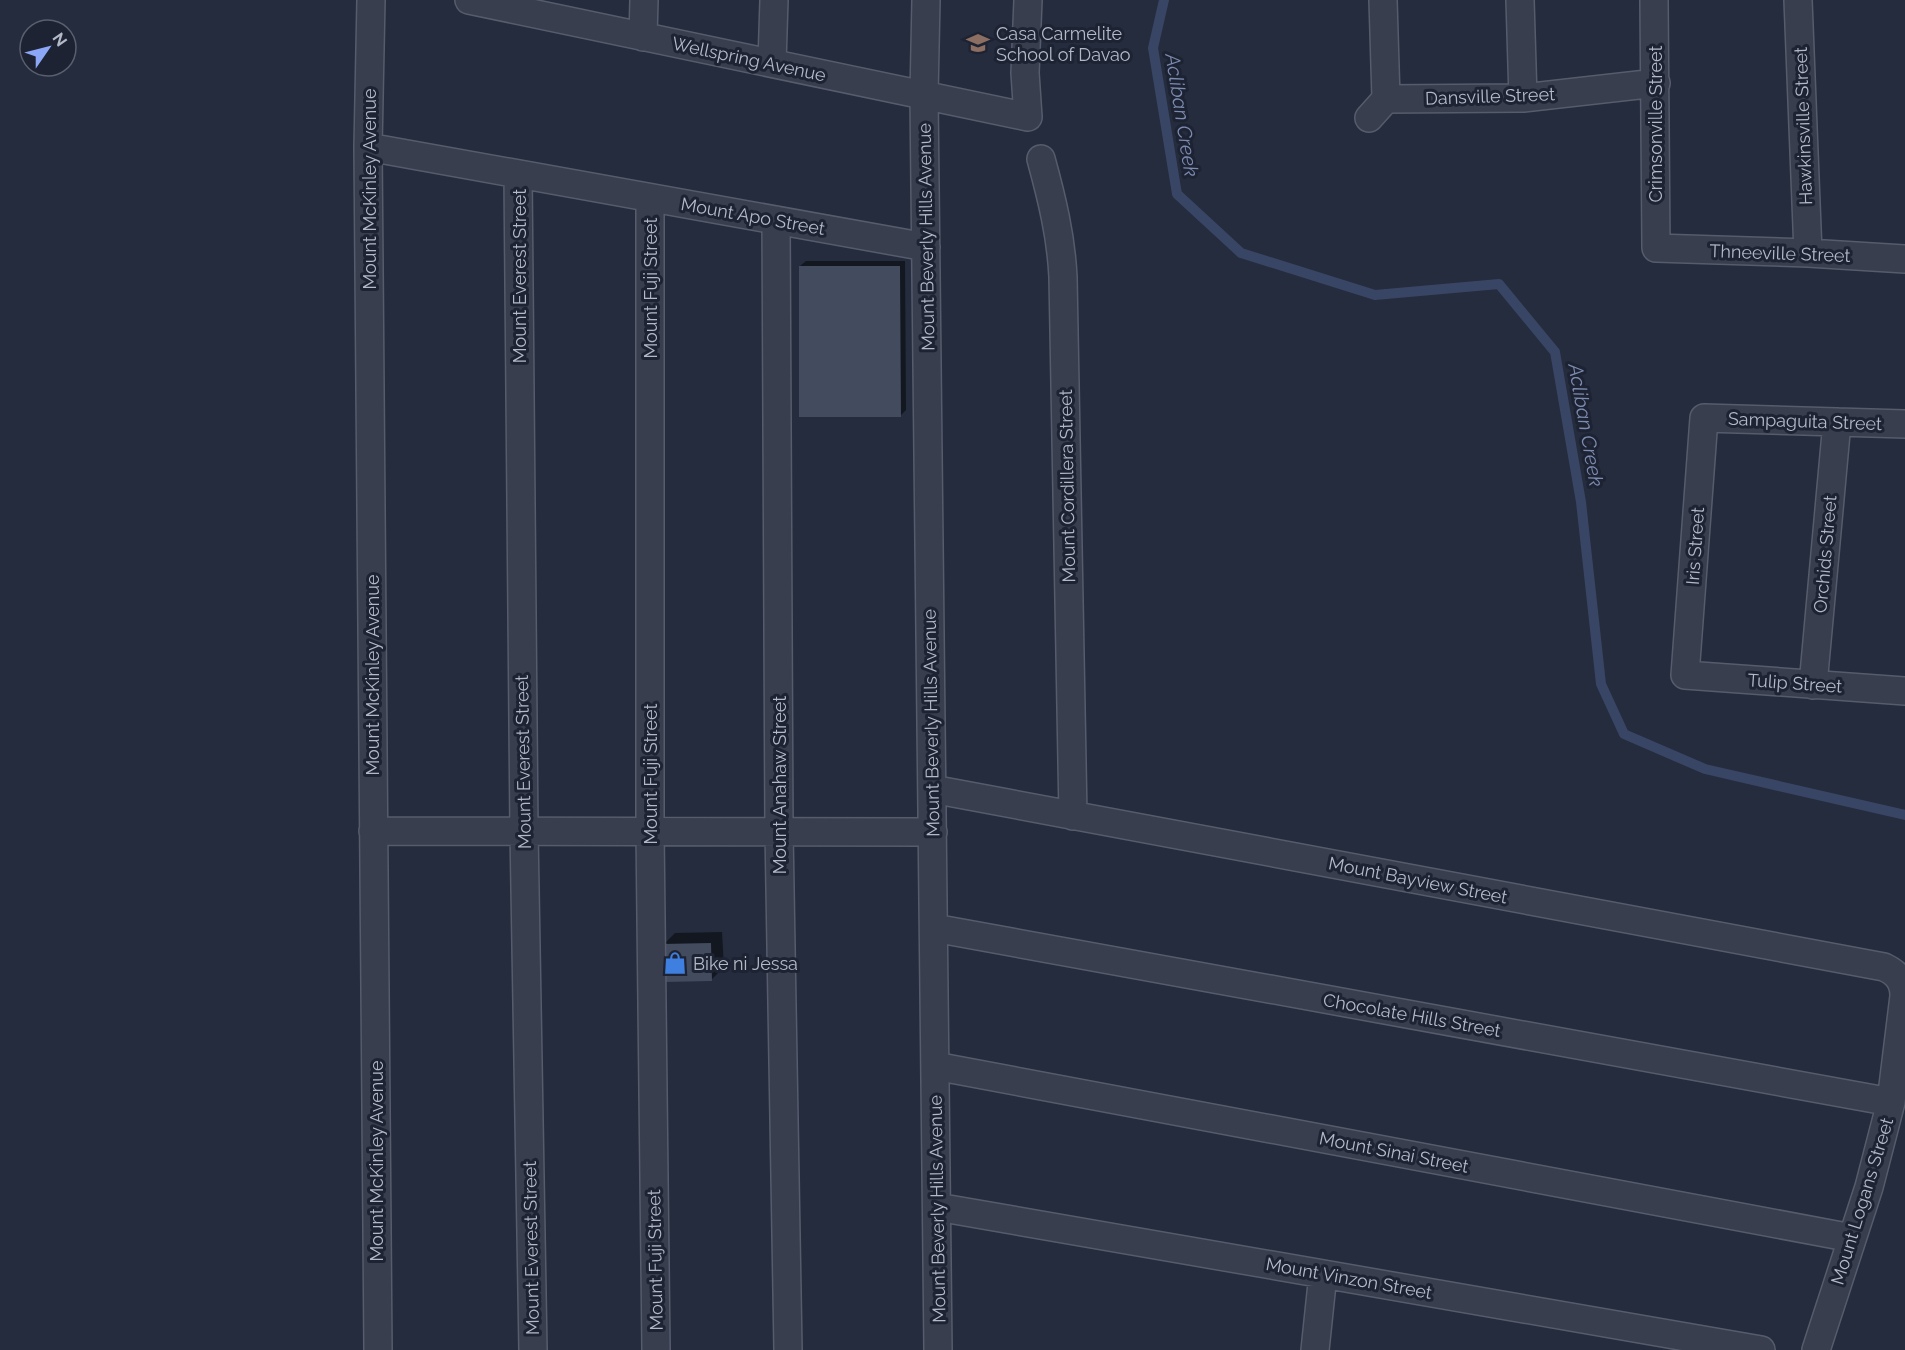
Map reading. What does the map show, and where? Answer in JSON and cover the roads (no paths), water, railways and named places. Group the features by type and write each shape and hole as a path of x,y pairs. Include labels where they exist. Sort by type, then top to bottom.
{"street":[{"name":"Mount McKinley Avenue","path":"371,0 368,147 378,1350"},
{"name":"Wellspring Avenue","path":"469,0 522,6 643,37 1028,117 1025,73 1028,0"},
{"path":"643,37 644,0"},
{"path":"772,63 774,0"},
{"name":"Mount Beverly Hills Avenue","path":"926,0 924,95 938,1350"},
{"name":"Dansville Street","path":"1383,0 1378,109 1523,98 1656,83"},
{"path":"1520,0 1523,98"},
{"name":"Crimsonville Street","path":"1654,0 1656,248"},
{"name":"Hawkinsville Street","path":"1798,0 1808,253"},
{"name":"Mount Apo Street","path":"368,147 926,247"},
{"name":"Mount Cordillera Street","path":"1041,159 1060,237 1063,277 1073,816"},
{"name":"Mount Everest Street","path":"518,174 524,831 533,1350"},
{"name":"Mount Fuji Street","path":"650,198 650,831 656,1350"},
{"name":"Mount Anahaw Street","path":"776,220 779,831 788,1350"},
{"name":"Thneeville Street","path":"1656,248 1905,259"},
{"name":"Sampaguita Street","path":"1704,418 1905,424"},
{"name":"Iris Street","path":"1685,675 1704,418"},
{"name":"Orchids Street","path":"1814,685 1837,422"},
{"name":"Tulip Street","path":"1685,675 1905,691"},
{"name":"Mount Bayview Street","path":"932,789 1884,967 1900,979"},
{"path":"373,831 933,832"},
{"name":"Chocolate Hills Street","path":"934,928 1891,1102"},
{"name":"Mount Logans Street","path":"1816,1350 1869,1187 1891,1102 1904,996 1904,987 1900,979"},
{"name":"Mount Sinai Street","path":"935,1066 1852,1238"},
{"name":"Mount Vinzon Street","path":"937,1207 1761,1350"},
{"path":"1315,1350 1323,1274"}],"waterway":[{"name":"Acliban Creek","path":"1164,0 1153,48 1177,194 1241,253 1375,295 1499,284 1555,352 1581,502 1601,684 1624,734 1705,769 1905,815"}],"place":[{"name":"Casa Carmelite School of Davao","path":"978,43"},
{"name":"Bike ni Jessa","path":"675,963"}]}
